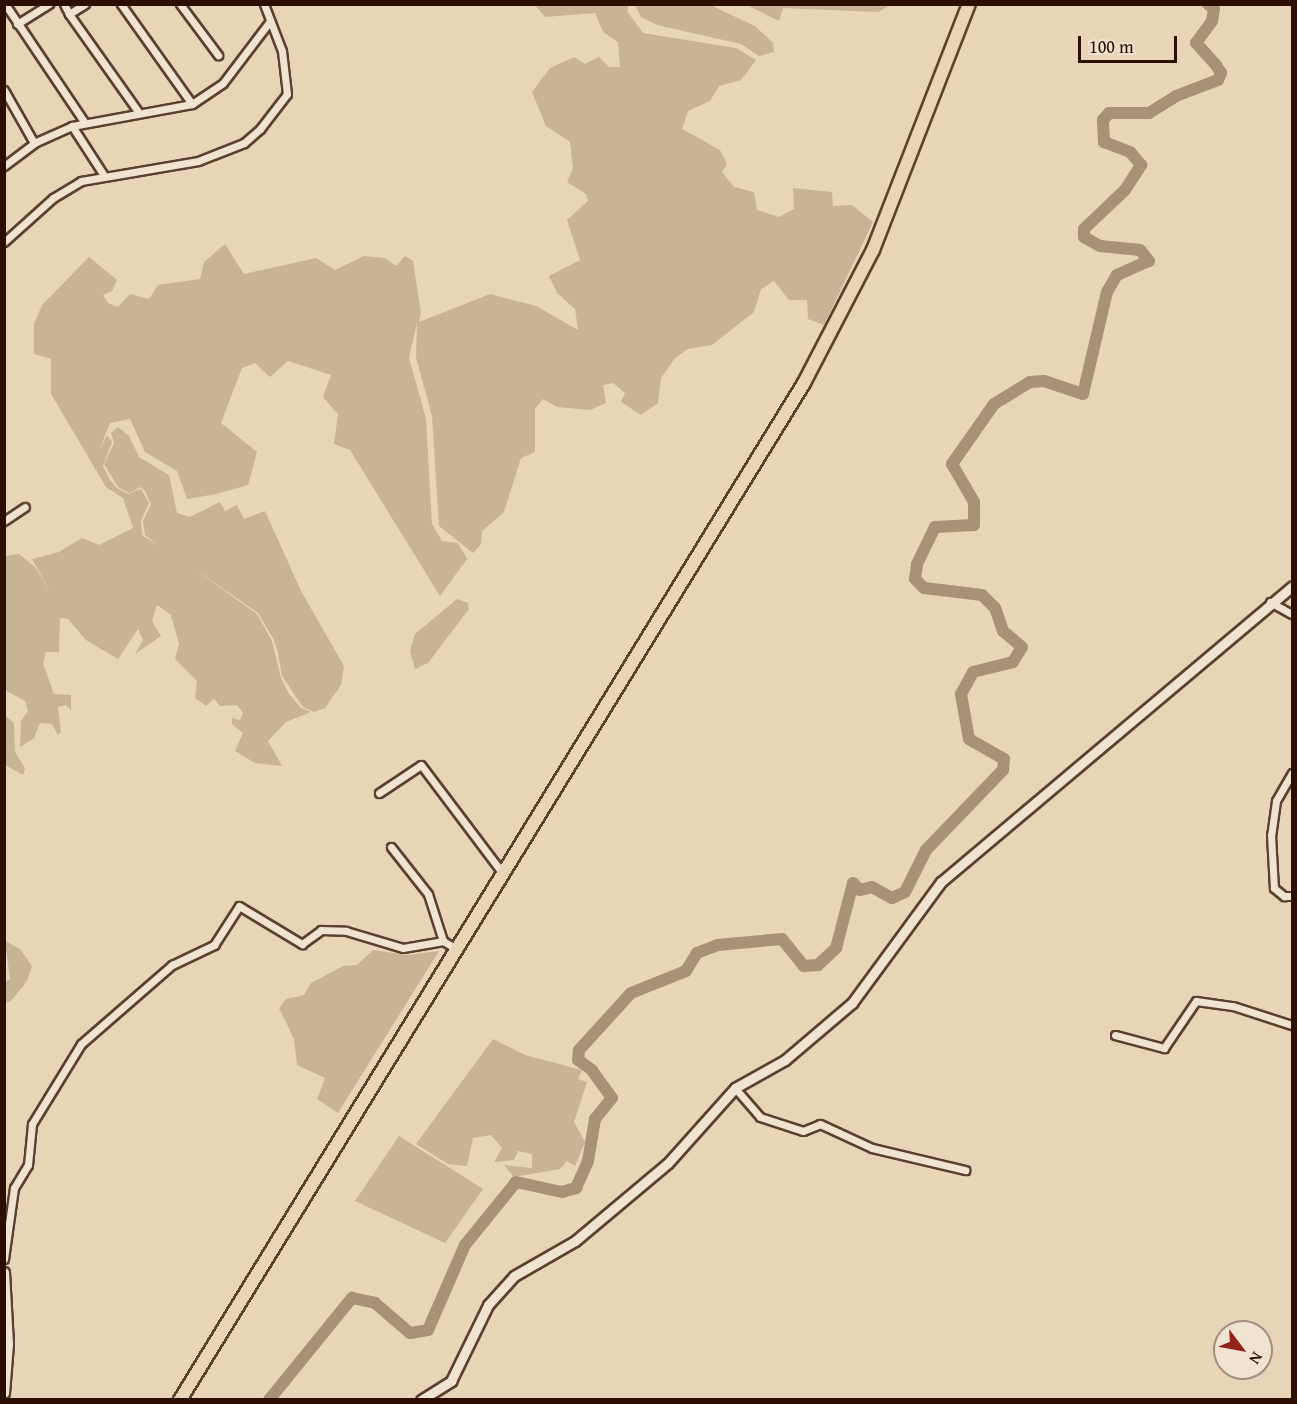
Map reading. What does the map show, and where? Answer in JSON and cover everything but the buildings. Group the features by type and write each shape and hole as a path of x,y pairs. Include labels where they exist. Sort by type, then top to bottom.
{"highway":[{"path":"180,1400 455,948 504,875 758,461 837,324 904,178 969,4"}],"main road":[{"path":"421,1400 451,1381 502,1287 530,1264 575,1241 668,1163 735,1088 785,1060 852,1003 941,882 1270,602 1293,586"},
{"path":"4,1272 8,1344 4,1393"}],"street":[{"path":"5,4 85,123"},
{"path":"17,24 50,4"},
{"path":"64,4 139,113"},
{"path":"69,14 85,4"},
{"path":"121,4 192,104"},
{"path":"180,4 218,55"},
{"path":"4,242 53,198 103,174 198,161 244,143 260,129 286,94 282,51 264,4"},
{"path":"4,166 34,143 72,126 192,104 223,83 270,21"},
{"path":"4,90 34,143"},
{"path":"72,126 103,174"},
{"path":"4,521 25,507"},
{"path":"1270,602 1293,614"},
{"path":"379,793 421,765 504,875"},
{"path":"1293,773 1276,801 1271,835 1274,888 1284,896 1293,896"},
{"path":"391,847 428,894 443,941"},
{"path":"4,1259 14,1188 28,1165 32,1124 81,1044 172,965 214,945 239,906 302,944 317,930 346,931 403,948 443,941 455,948"},
{"path":"1115,1035 1164,1048 1196,1001 1233,1006 1293,1025"},
{"path":"735,1088 755,1114 770,1121 803,1131 820,1124 872,1148 965,1170"}],"shaded area":[{"path":"635,4 710,5 755,26 773,43 774,52 759,56 741,44 657,25 641,17"},
{"path":"890,4 878,12 783,8 779,21 747,5"},
{"path":"535,5 629,5 627,11 643,33 736,48 756,60 741,80 719,86 710,101 688,111 682,129 720,150 727,164 722,172 734,187 754,192 757,210 779,217 794,209 793,188 832,192 833,206 852,205 873,222 824,325 808,319 807,300 789,300 774,281 761,289 754,312 712,345 688,349 675,358 661,378 658,403 641,415 621,402 625,393 613,383 603,385 606,403 590,410 557,407 543,399 535,409 535,452 521,458 504,512 482,531 481,544 473,553 439,526 432,416 416,357 417,323 409,358 426,419 432,524 442,541 458,543 467,559 440,596 350,450 334,444 338,414 323,397 331,375 288,361 270,377 255,363 242,368 221,423 257,452 248,485 216,494 187,499 177,471 145,452 130,419 110,423 98,453 107,435 112,442 103,466 117,488 128,494 141,489 149,503 141,521 142,535 159,546 145,535 143,521 151,504 145,491 141,487 129,493 118,487 104,464 114,443 111,433 118,427 129,436 139,457 169,475 177,513 190,517 220,502 225,511 237,505 244,519 265,511 301,591 344,666 341,685 325,708 314,712 303,707 282,676 274,640 258,613 189,565 257,614 272,641 281,678 289,694 301,708 311,712 286,722 268,741 282,766 255,763 235,751 243,733 232,724 232,718 240,720 243,713 237,705 220,706 214,699 206,706 195,698 197,681 175,659 179,644 171,615 157,605 152,621 161,636 135,654 143,640 138,629 118,659 86,640 68,619 60,618 59,652 46,652 43,663 54,694 71,695 71,710 66,705 58,707 61,732 58,735 52,724 40,723 34,738 20,747 21,721 28,711 25,701 5,690 5,556 19,554 36,568 53,597 32,559 59,552 82,538 99,545 133,528 123,498 106,487 51,394 51,359 34,354 34,324 42,305 89,257 117,280 112,291 103,295 108,303 118,307 130,294 149,299 158,285 200,279 204,262 225,244 244,274 316,258 335,270 364,256 385,258 396,266 405,256 413,261 421,313 419,322 490,294 536,306 578,330 575,309 557,293 549,276 580,260 567,220 588,201 586,194 567,182 573,168 570,142 546,126 532,92 550,68 574,57 585,64 599,57 609,67 620,67 618,42 603,32 595,13 545,17"},
{"path":"457,599 468,603 469,609 428,663 415,669 410,651 415,634"},
{"path":"5,715 14,723 15,752 25,768 23,775 5,765"},
{"path":"5,941 20,949 32,966 27,981 11,1001 5,1003 5,982 10,979"},
{"path":"373,950 408,955 439,951 338,1113 317,1099 325,1078 297,1065 294,1039 279,1008 286,999 304,995 311,983 343,966 357,965"},
{"path":"493,1039 525,1055 582,1070 578,1079 587,1082 574,1122 585,1142 575,1166 567,1161 560,1169 514,1177 504,1165 532,1168 532,1154 518,1151 514,1160 494,1162 502,1148 491,1135 473,1138 467,1166 448,1164 416,1144"},
{"path":"399,1136 483,1189 445,1243 355,1201"}],"waterway":[{"path":"269,1400 352,1298 375,1303 410,1333 428,1330 465,1245 516,1182 562,1192 576,1188 588,1161 595,1119 612,1098 592,1070 578,1060 579,1050 631,993 686,971 697,953 718,945 782,939 804,966 818,965 836,948 853,883 860,890 872,887 892,898 905,892 926,850 1003,770 1004,759 969,739 961,694 973,672 1013,662 1022,647 1003,631 995,608 982,595 924,588 915,579 917,564 935,527 974,525 974,502 952,464 994,404 1030,382 1044,381 1083,394 1107,292 1117,275 1149,261 1140,250 1100,246 1084,237 1084,229 1125,190 1141,165 1130,152 1104,142 1103,120 1109,113 1149,113 1176,96 1218,80 1221,73 1196,43 1212,21 1214,9 1208,4"}]}
